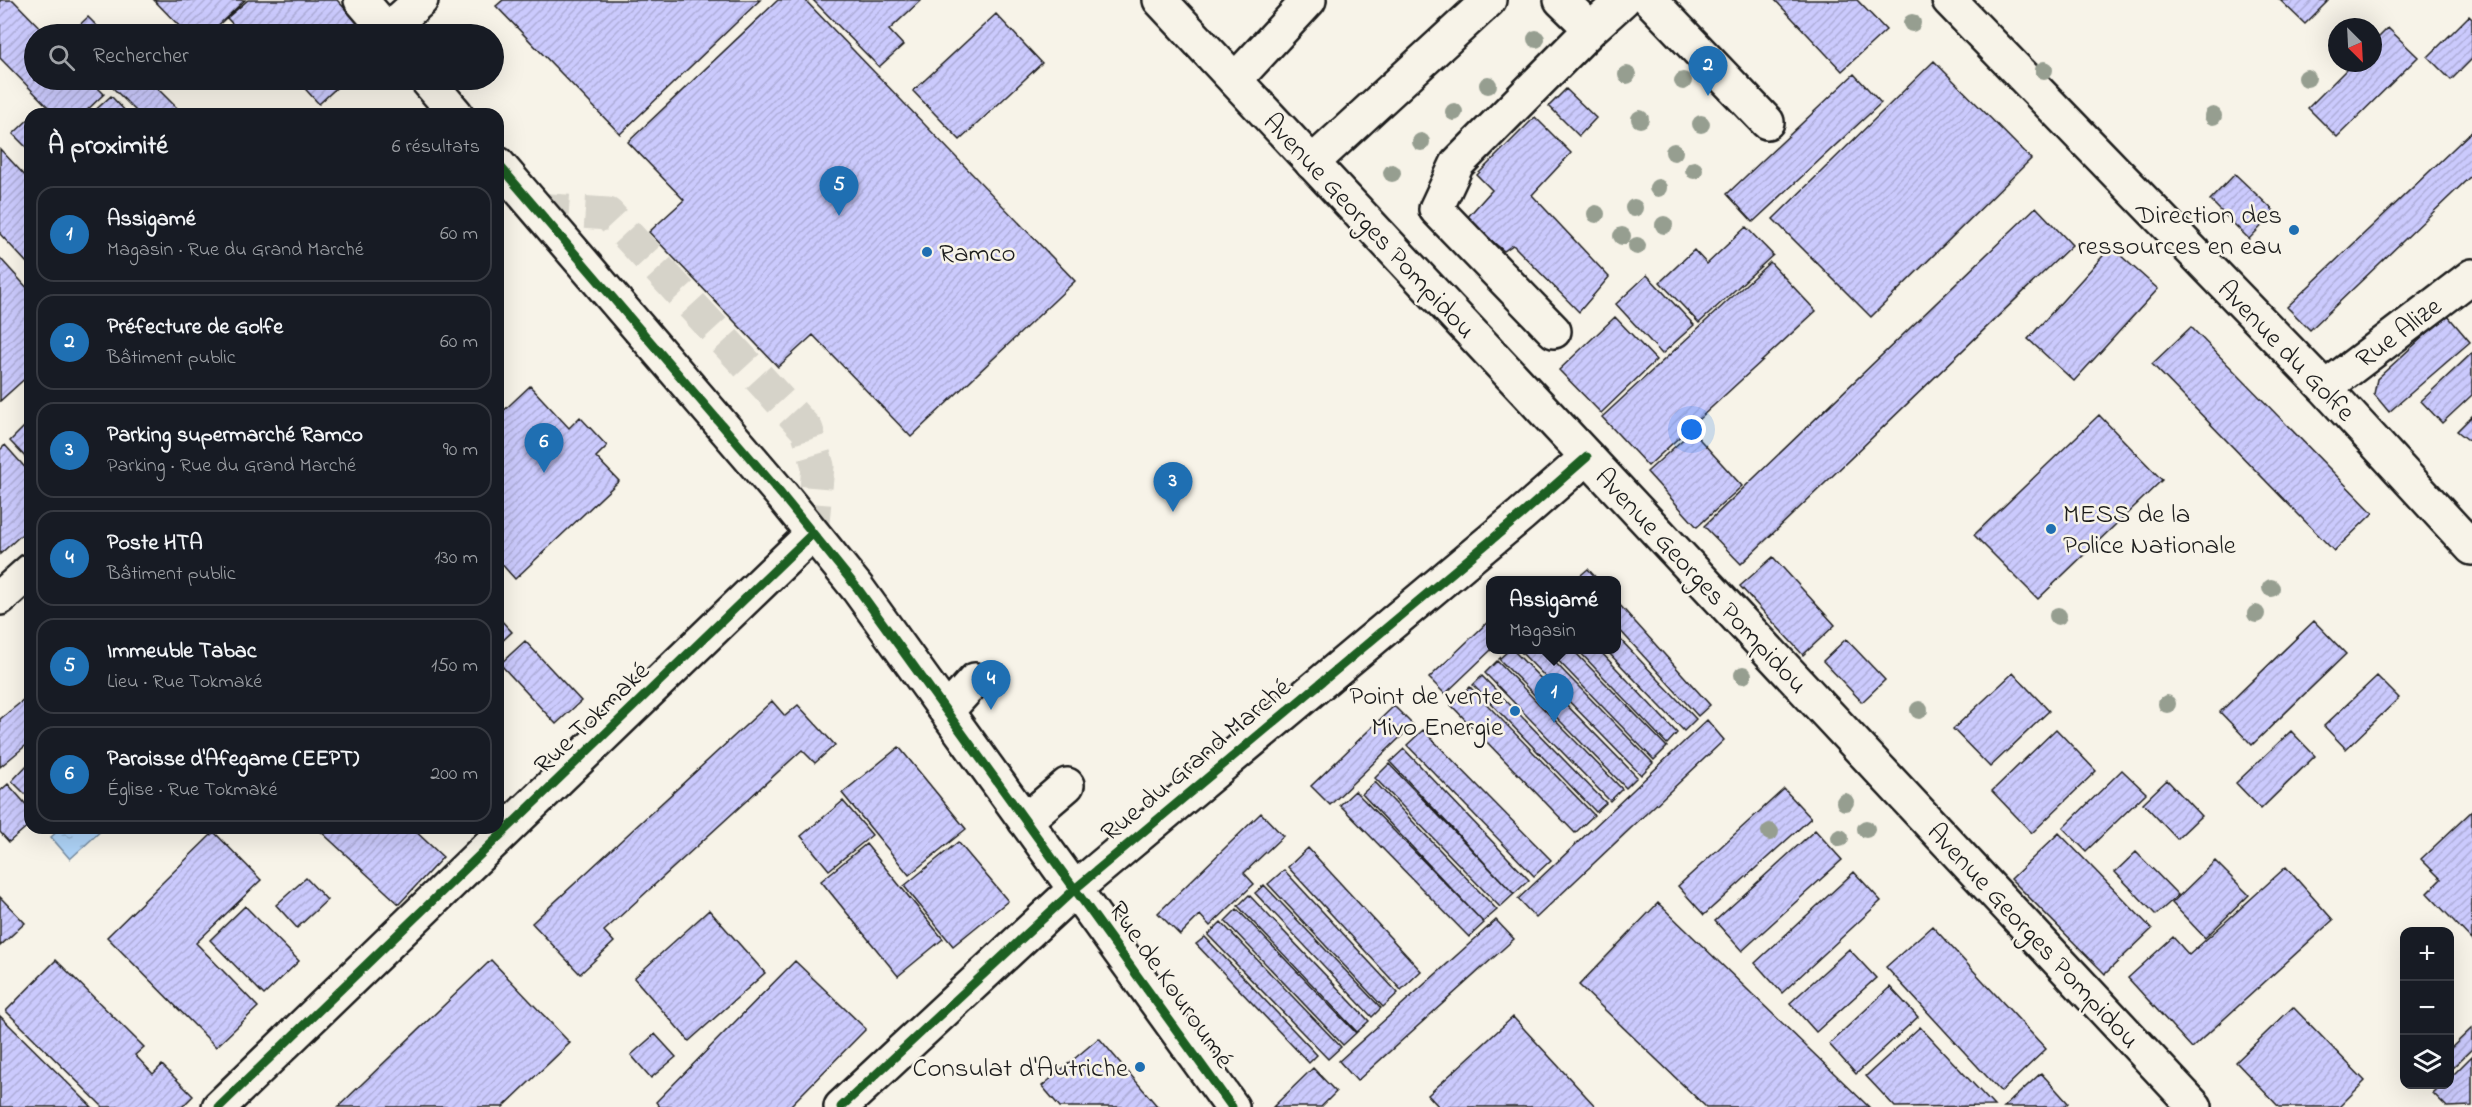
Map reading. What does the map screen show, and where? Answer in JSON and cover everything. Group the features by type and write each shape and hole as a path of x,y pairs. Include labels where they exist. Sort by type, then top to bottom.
{"street":[{"path":"361,0 381,24"},
{"path":"397,24 421,0"},
{"name":"Avenue Georges Pompidou","path":"1160,0 2195,1107"},
{"path":"1312,163 1489,0"},
{"path":"1561,0 1591,29"},
{"path":"1554,331 1436,209 1457,164 1591,29 1623,0"},
{"path":"1650,0 1767,122"},
{"name":"Avenue du Golfe","path":"1949,0 2325,388 2472,548"},
{"path":"1235,80 1300,3"},
{"path":"436,90 451,108"},
{"name":"Rue de Kouroumé","path":"504,172 781,494 858,589 1232,1107"},
{"name":"Rue Alize","path":"2325,388 2472,276"},
{"name":"Rue du Grand Marché","path":"841,1107 1076,888 1587,457"},
{"name":"Rue Tokmaké","path":"504,832 812,534"},
{"path":"0,598 24,576"},
{"path":"947,711 975,680"},
{"path":"1025,821 1067,785"},
{"name":"Rue Tokmaké","path":"219,1107 502,834"}],"water":[{"path":"54,834 97,834 70,859 51,837"}],"building":[{"path":"0,0 13,0 36,24 24,24 24,82 0,58"},
{"path":"154,0 245,0 220,24 177,24"},
{"path":"248,0 337,0 359,24 233,24 227,18"},
{"path":"503,0 760,0 620,134 496,6"},
{"path":"778,0 805,0 1075,281 911,437 813,335 778,367 649,232 684,200 628,142"},
{"path":"813,0 921,0 889,30 903,45 879,67"},
{"path":"1775,0 1857,0 1886,30 1842,71"},
{"path":"2280,0 2329,0 2305,24"},
{"path":"996,14 1042,63 960,140 913,91"},
{"path":"2469,16 2472,19 2472,59 2451,80 2428,57"},
{"path":"88,17 95,24 81,24"},
{"path":"2388,28 2418,57 2337,137 2308,108 2344,72 2382,72 2382,34"},
{"path":"1934,61 2031,159 1871,317 1773,219"},
{"path":"1854,74 1881,103 1753,222 1727,194"},
{"path":"1566,89 1596,118 1579,136 1549,106"},
{"path":"31,90 100,90 104,94 89,108 49,108"},
{"path":"115,90 159,90 177,108 133,108"},
{"path":"306,90 334,90 319,104"},
{"path":"111,96 122,108 98,108"},
{"path":"1535,117 1571,153 1532,195 1609,277 1579,312 1513,245 1504,251 1466,219 1492,190 1477,175"},
{"path":"24,124 24,145 13,134"},
{"path":"2472,131 2472,175 2310,330 2287,307"},
{"path":"0,149 24,175 24,260 0,234"},
{"path":"2235,174 2275,212 2249,239 2210,200"},
{"path":"2036,207 2072,245 1741,564 1704,526"},
{"path":"1746,227 1773,255 1699,323 1660,282 1694,250 1707,264"},
{"path":"2111,247 2158,289 2074,381 2028,339"},
{"path":"0,258 24,284 24,379 0,401"},
{"path":"1770,262 1816,311 1648,466 1602,417"},
{"path":"1647,275 1694,325 1662,354 1616,304"},
{"path":"2447,315 2470,342 2389,412 2374,394 2377,379"},
{"path":"1615,317 1656,360 1601,413 1559,370"},
{"path":"2191,327 2373,513 2334,551 2152,364"},
{"path":"2472,353 2472,395 2442,423 2421,401"},
{"path":"530,386 569,428 580,417 607,446 596,457 619,481 515,579 504,567 504,410"},
{"path":"2099,415 2162,480 2038,599 1974,535"},
{"path":"2472,416 2472,443 2457,431"},
{"path":"24,427 24,456 10,441"},
{"path":"1692,431 1742,486 1697,527 1647,472"},
{"path":"5,445 24,466 24,532 0,554 0,450"},
{"path":"1773,557 1835,625 1803,655 1740,586"},
{"path":"1588,569 1594,576 1580,576"},
{"path":"1621,606 1710,705 1698,716 1621,631"},
{"path":"2314,621 2346,654 2252,745 2220,712"},
{"path":"504,623 512,632 504,639"},
{"path":"1486,624 1487,654 1445,694 1429,678"},
{"path":"1846,639 1885,680 1862,702 1823,661"},
{"path":"1621,640 1696,719 1684,731 1610,654 1621,654"},
{"path":"525,641 581,701 556,724 504,668 504,660"},
{"path":"1505,654 1517,654 1637,777 1626,788 1499,659"},
{"path":"1523,654 1547,654 1653,763 1641,775"},
{"path":"1552,654 1577,654 1667,747 1654,760"},
{"path":"1582,654 1603,654 1677,733 1667,744"},
{"path":"1497,661 1622,789 1610,801 1485,673"},
{"path":"2013,673 2049,711 1990,767 1953,729"},
{"path":"1482,676 1606,803 1596,812 1473,685"},
{"path":"2377,676 2399,698 2346,749 2324,726"},
{"path":"1470,687 1594,815 1575,833 1451,705"},
{"path":"24,700 24,747 0,767 0,719"},
{"path":"772,701 785,716 798,705 835,745 815,763 802,750 604,931 614,942 580,974 532,923"},
{"path":"1394,706 1413,725 1330,805 1311,786"},
{"path":"1707,720 1724,740 1536,918 1518,899"},
{"path":"2056,729 2096,771 2032,833 1992,791"},
{"path":"1423,730 1551,860 1534,876 1407,745"},
{"path":"2291,731 2315,756 2261,809 2236,783"},
{"path":"899,747 966,829 909,875 842,793"},
{"path":"1404,749 1529,880 1514,894 1390,762"},
{"path":"1389,764 1514,894 1500,907 1375,778"},
{"path":"24,768 24,793 12,781"},
{"path":"2122,770 2146,793 2086,851 2063,828"},
{"path":"2167,780 2201,816 2177,839 2143,803"},
{"path":"1375,782 1497,910 1483,922 1362,794"},
{"path":"8,784 24,802 24,829 9,842 0,832 0,791"},
{"path":"1784,789 1811,818 1704,915 1678,886"},
{"path":"1355,791 1484,923 1469,937 1340,805"},
{"path":"843,801 872,835 829,870 801,836"},
{"path":"2472,811 2472,940 2427,893 2441,879 2421,859"},
{"path":"1261,813 1283,836 1244,873 1254,884 1210,926 1200,915 1180,935 1158,913"},
{"path":"1815,830 1842,860 1742,951 1715,921"},
{"path":"2059,833 2152,929 2105,974 2011,879"},
{"path":"212,834 216,834 261,880 196,943 258,1007 216,1047 107,937"},
{"path":"323,834 418,834 443,857 399,904"},
{"path":"958,842 1008,901 953,946 904,886"},
{"path":"866,844 943,939 898,976 821,881"},
{"path":"1308,848 1421,971 1401,990 1288,867"},
{"path":"2136,852 2178,895 2156,915 2115,872"},
{"path":"2215,861 2249,895 2205,938 2172,903"},
{"path":"2286,867 2333,920 2192,1048 2128,978 2173,937 2189,955"},
{"path":"1284,870 1398,993 1383,1007 1268,884"},
{"path":"1854,872 1881,901 1782,993 1755,963"},
{"path":"306,878 327,900 297,928 276,905"},
{"path":"1264,885 1381,1008 1372,1017 1255,893"},
{"path":"1249,895 1369,1021 1357,1032 1238,906"},
{"path":"0,897 25,923 0,946"},
{"path":"1658,903 1869,1107 1706,1107 1579,985"},
{"path":"245,906 299,961 264,995 210,940"},
{"path":"1237,909 1356,1033 1343,1045 1225,921"},
{"path":"709,910 765,973 689,1041 634,978"},
{"path":"1496,920 1514,939 1357,1081 1339,1061"},
{"path":"1221,922 1341,1047 1328,1059 1208,935"},
{"path":"1932,926 2046,1049 2001,1092 1886,967"},
{"path":"1205,937 1317,1055 1309,1063 1196,944"},
{"path":"1849,949 1876,978 1816,1032 1790,1003"},
{"path":"56,960 144,1047 135,1055 153,1074 162,1065 193,1096 182,1107 103,1107 6,1011"},
{"path":"491,960 570,1043 503,1107 338,1107"},
{"path":"795,961 866,1029 789,1107 660,1107 656,1102"},
{"path":"1890,987 1918,1017 1856,1074 1829,1044"},
{"path":"2293,1007 2365,1081 2339,1107 2279,1107 2236,1062"},
{"path":"0,1016 92,1107 0,1107"},
{"path":"1513,1017 1596,1107 1439,1107 1428,1095"},
{"path":"1920,1027 1994,1106 1895,1107 1866,1076"},
{"path":"2472,1028 2472,1049 2454,1066 2454,1045"},
{"path":"655,1034 676,1057 651,1078 631,1055"},
{"path":"1099,1038 1158,1107 1060,1107 1042,1086"},
{"path":"2472,1056 2472,1106 2447,1107 2433,1093 2437,1089 2454,1089 2454,1074"},
{"path":"1313,1068 1336,1092 1321,1107 1273,1107"},
{"path":"2041,1073 2068,1103 2064,1107 2004,1107"}],"tunnel":[{"path":"536,209 608,214 807,430 818,466 812,534"}],"cycle path":[{"path":"504,171 781,494 858,589 1232,1107"},
{"path":"841,1107 1076,888 1587,457"},
{"path":"504,832 812,534"},
{"path":"219,1107 502,834"}],"place":[{"name":"Préfecture de Golfe","path":"1708,96"},
{"name":"Immeuble Tabac","path":"839,216"},
{"name":"Direction des ressources en eau","path":"2294,230"},
{"name":"Ramco","path":"927,252"},
{"name":"Paroisse d'Afegame (EEPT)","path":"544,473"},
{"name":"Parking supermarché Ramco","path":"1173,512"},
{"name":"MESS de la Police Nationale","path":"2051,529"},
{"name":"Poste HTA","path":"991,710"},
{"name":"Point de vente Mivo Energie","path":"1515,711"},
{"name":"Assigamé","path":"1554,723"},
{"name":"Consulat d'Autriche","path":"1140,1067"}]}
